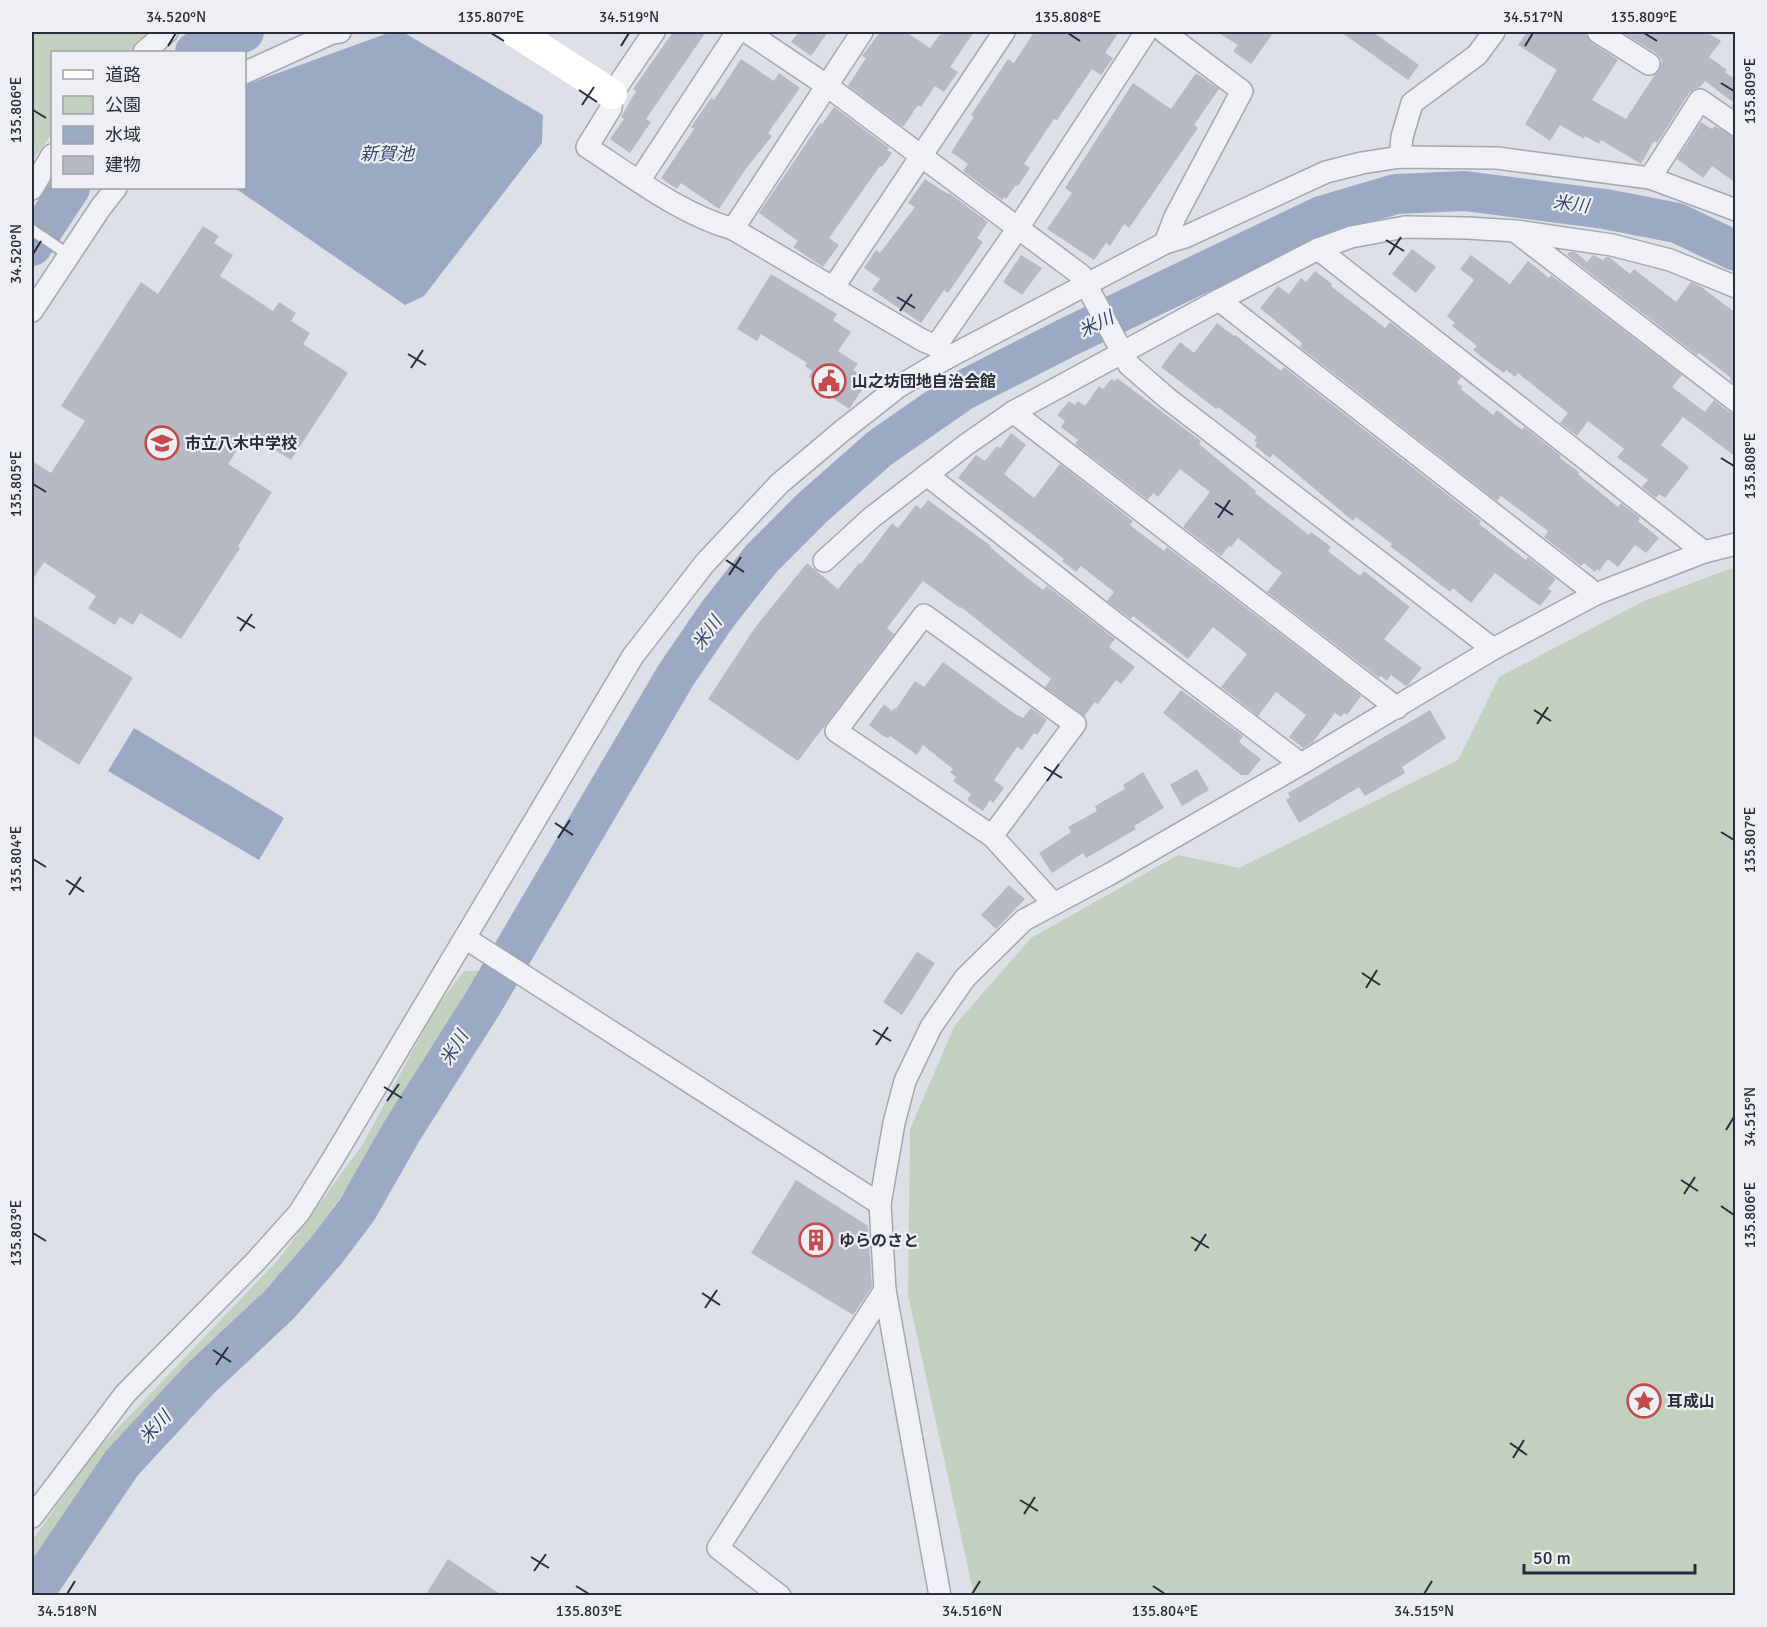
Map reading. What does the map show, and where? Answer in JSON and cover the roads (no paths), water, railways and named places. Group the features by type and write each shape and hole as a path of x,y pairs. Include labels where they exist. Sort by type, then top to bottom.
{"street":[{"path":"145,51 167,32"},
{"path":"246,71 332,33 340,32"},
{"path":"515,32 612,94"},
{"path":"654,32 612,94 611,108 586,147 685,209 715,224 733,229 941,352"},
{"path":"639,181 737,32"},
{"path":"747,32 826,85 1081,275 1129,365 1167,398 1493,649"},
{"path":"733,229 862,32"},
{"path":"833,288 1004,32"},
{"path":"941,352 1018,228 1146,32"},
{"path":"1164,32 1242,91 1175,217 1165,243"},
{"path":"1400,157 1402,137 1412,103 1477,55 1494,32"},
{"path":"1598,32 1649,64"},
{"path":"1650,178 1700,100 1736,125"},
{"path":"32,1517 125,1394 256,1261 299,1213 470,940 633,656 705,563 779,484 941,352 1089,289 1165,243 1185,237 1326,172 1362,163 1400,157 1497,158 1650,178 1735,208"},
{"path":"32,189 51,158"},
{"path":"32,311 107,191"},
{"path":"824,561 871,518 967,444 1013,412 1118,347 1219,300 1318,249 1351,237 1405,227 1516,231 1612,245 1670,260 1736,287"},
{"path":"1516,231 1736,401"},
{"path":"1318,249 1704,552"},
{"path":"1219,300 1596,594"},
{"path":"1013,412 1396,708"},
{"path":"927,475 1110,619 1301,764"},
{"path":"940,1596 885,1290 880,1204 894,1123 905,1081 931,1027 965,978 1024,920 1301,764 1493,649 1596,594 1704,552 1736,544"},
{"path":"992,836 1075,724 924,615 836,731 992,836 1054,904"},
{"path":"470,940 880,1204"},
{"path":"780,1596 718,1548 885,1290"}],"lane":[{"path":"32,230 69,255"}],"water":[{"name":"新賀池","path":"391,32 403,32 543,115 542,143 424,296 405,305 236,189 246,189 246,85"},
{"path":"134,728 284,818 259,860 108,771"}],"waterway":[{"path":"197,51 244,32"},
{"path":"32,246 69,189"},
{"name":"米川","path":"32,1596 122,1463 200,1379 280,1304 326,1251 357,1210 402,1131 483,1003 676,675 717,615 762,558 812,508 880,448 962,391 1068,337 1321,216 1396,194 1465,191 1605,209 1677,223 1736,251"}],"place":[{"name":"山之坊団地自治会館","path":"829,381"},
{"name":"市立八木中学校","path":"162,443"},
{"name":"ゆらのさと","path":"816,1240"},
{"name":"耳成山","path":"1644,1401"}]}
